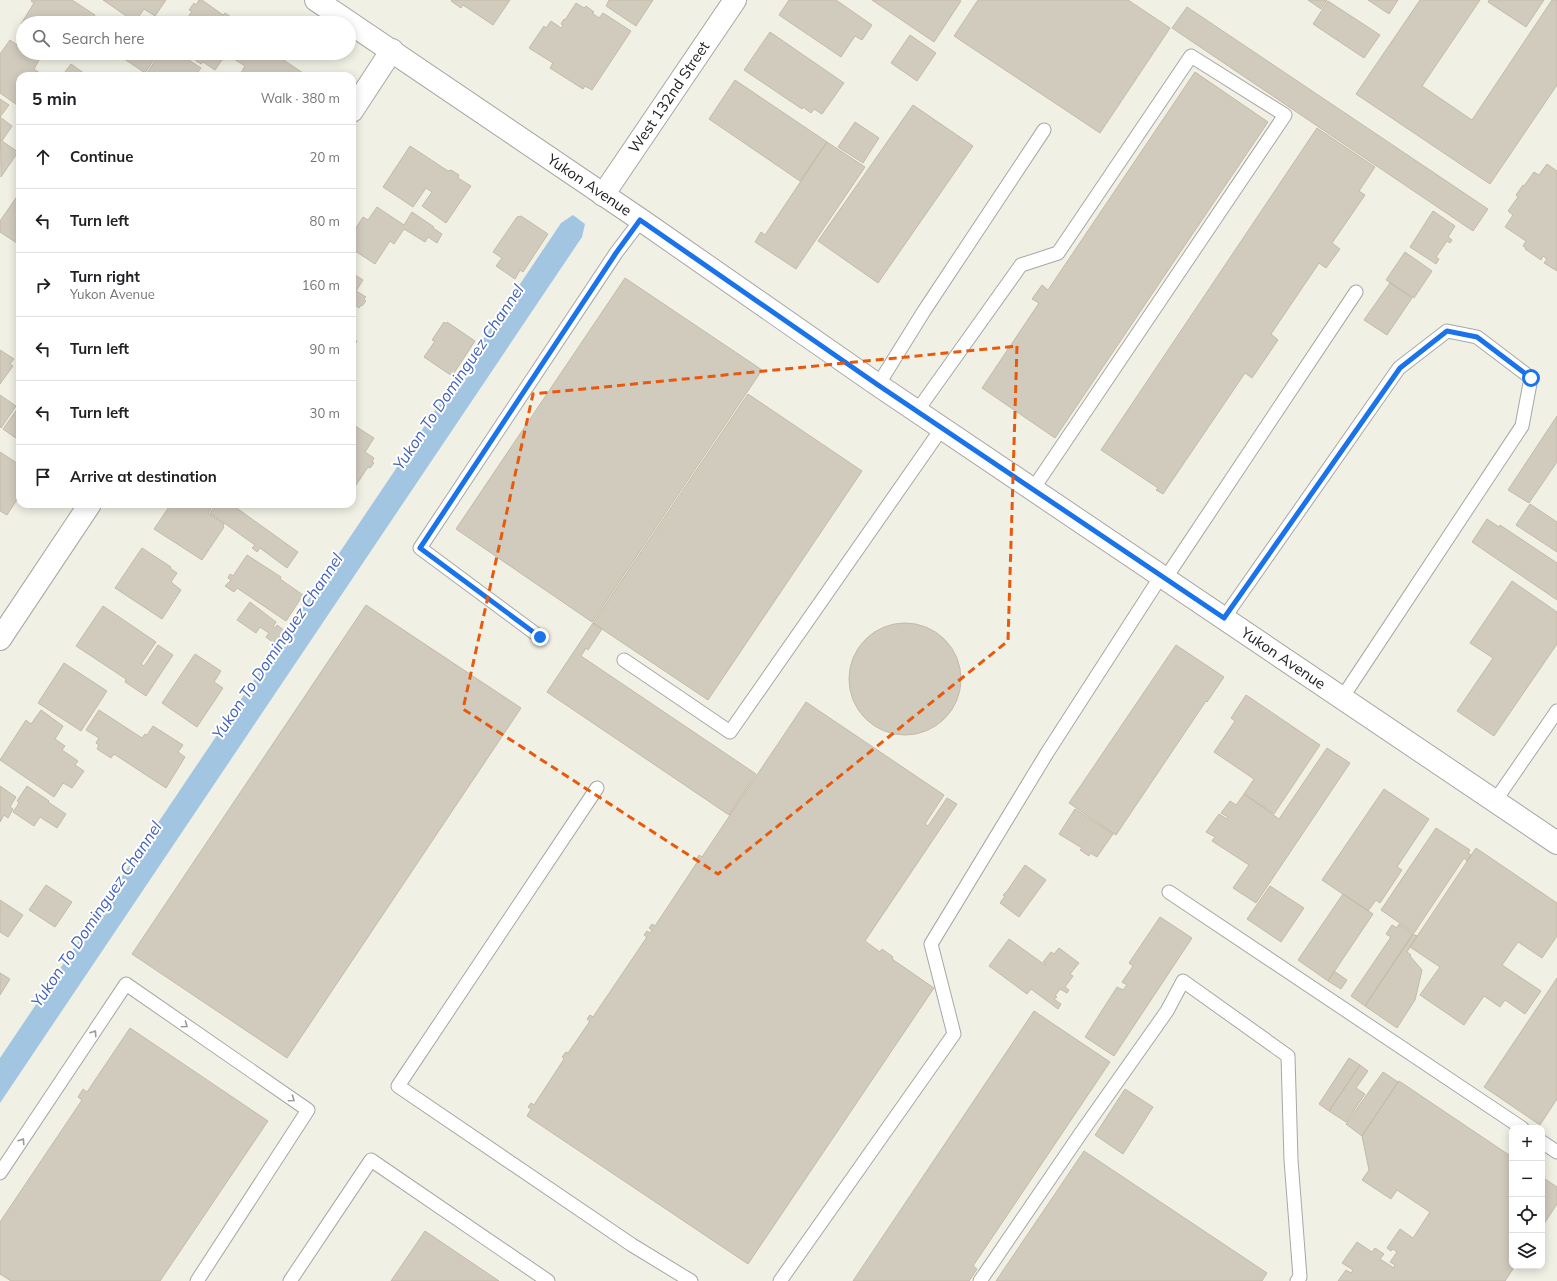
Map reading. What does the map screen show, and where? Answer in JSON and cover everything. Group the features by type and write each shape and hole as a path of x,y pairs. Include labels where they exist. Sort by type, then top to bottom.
{"street":[{"name":"Yukon Avenue","path":"316,0 340,16"},
{"name":"West 132nd Street","path":"604,195 735,0"},
{"name":"Yukon Avenue","path":"356,26 604,195 916,411 1557,843"},
{"path":"356,105 392,50"},
{"path":"0,639 87,508"}],"lane":[{"path":"916,411 1021,265 1058,253 1191,56 1285,115 1033,489"},
{"path":"878,385 924,311 1044,130"},
{"path":"540,637 420,548 616,253 640,220"},
{"path":"780,1281 954,1034 931,944 1047,753 1163,577 1356,292"},
{"path":"1224,618 1400,368 1447,331 1477,337 1531,378 1522,426 1342,698"},
{"path":"624,660 730,732 942,428"},
{"path":"1495,801 1557,711"},
{"path":"597,788 398,1086 632,1245 691,1281"},
{"path":"1169,892 1518,1125"},
{"path":"980,1281 1080,1133 1167,1011 1183,981 1288,1056 1291,1160 1300,1277 1297,1281"},
{"path":"0,1173 126,984 308,1110 197,1281"},
{"path":"1545,1144 1557,1152"},
{"path":"290,1281 371,1160 548,1281"}],"highlighted area":[{"path":"1017,346 1008,641 718,874 463,709 533,394"}],"water":[{"name":"Yukon To Dominguez Channel","path":"573,215 585,224 582,237 0,1103 0,1058 561,223"}],"building":[{"path":"72,0 95,15 26,16 34,3 31,1"},
{"path":"103,0 166,0 155,16 144,9 139,16 126,16"},
{"path":"199,0 202,0 223,15 225,13 230,16 189,16 192,11 189,10 194,3 196,5"},
{"path":"510,0 493,25 463,5 461,8 451,1"},
{"path":"609,0 653,0 636,26 606,6"},
{"path":"789,0 836,0 872,25 862,40 855,36 841,57 779,15"},
{"path":"872,0 959,0 961,1 934,42"},
{"path":"978,0 1128,0 1170,28 1100,133 954,36"},
{"path":"1308,0 1327,0 1321,9"},
{"path":"1368,0 1398,0 1389,14"},
{"path":"1420,0 1480,0 1422,86 1472,120 1552,0 1557,0 1557,85 1490,184 1356,94"},
{"path":"1489,0 1544,0 1526,27 1488,2"},
{"path":"1328,1 1380,35 1364,58 1313,24"},
{"path":"576,3 584,8 586,6 599,18 603,13 631,31 592,90 585,86 583,89 550,68 553,63 529,48 544,26 546,28 551,21 561,28 563,26 561,24 564,19 565,20"},
{"path":"1187,7 1488,209 1473,231 1172,28"},
{"path":"770,32 844,83 822,114 814,109 811,113 803,107 802,109 744,70"},
{"path":"910,35 936,53 917,81 891,63"},
{"path":"10,40 16,44 16,60 39,60 34,69 38,72 16,72 16,104 0,93 0,54"},
{"path":"126,60 153,60 146,72"},
{"path":"155,60 189,60 201,68 198,72 148,72"},
{"path":"195,60 222,60 215,70 203,62 201,64"},
{"path":"236,60 284,60 302,72 241,72 245,66"},
{"path":"71,64 82,72 65,72"},
{"path":"1195,72 1268,122 1055,438 982,388 1039,303 1032,299 1042,285 1048,290"},
{"path":"735,80 827,142 800,181 709,119"},
{"path":"0,99 9,105 0,117"},
{"path":"913,105 973,146 878,283 818,241"},
{"path":"0,117 12,126 2,141 16,151 16,155 1,177"},
{"path":"855,122 879,138 863,163 838,147"},
{"path":"1317,128 1375,167 1359,191 1365,195 1332,243 1340,249 1326,268 1319,263 1271,334 1278,340 1252,378 1245,373 1163,494 1156,490 1158,488 1101,450"},
{"path":"827,142 865,167 796,269 755,242 761,232 765,235"},
{"path":"410,146 448,171 451,170 459,175 458,178 471,186 446,223 422,206 432,192 426,188 413,207 383,187"},
{"path":"1547,164 1557,171 1557,271 1544,263 1547,259 1543,256 1541,260 1525,249 1526,248 1523,246 1526,241 1505,227 1513,215 1508,211 1518,197 1516,195 1534,172 1539,175"},
{"path":"16,198 16,242 0,232 0,221"},
{"path":"377,207 404,225 412,212 442,234 437,243 428,237 425,242 404,229 394,244 390,241 375,264 356,252 356,228 363,217 368,220"},
{"path":"1433,211 1455,226 1448,237 1452,240 1450,243 1447,241 1436,257 1439,259 1436,264 1410,247"},
{"path":"521,216 548,234 523,272 520,270 515,279 496,266 502,258 493,252 517,217"},
{"path":"1405,252 1432,271 1414,298 1386,280"},
{"path":"356,276 363,280 356,291"},
{"path":"625,278 762,370 592,622 456,529"},
{"path":"1390,283 1412,298 1387,335 1364,320"},
{"path":"356,291 366,297 364,299 366,301 359,308 356,306"},
{"path":"444,322 446,324 447,322 475,341 452,376 424,357 435,341 432,340"},
{"path":"0,350 14,359 10,364 13,366 0,384"},
{"path":"748,394 862,471 708,700 593,623"},
{"path":"0,395 16,406 1,428 0,427"},
{"path":"16,411 16,438 3,429"},
{"path":"1557,416 1557,462 1529,503 1508,490"},
{"path":"356,427 374,438 365,452 374,458 372,462 374,463 370,468 368,467 356,485"},
{"path":"0,452 16,462 16,501 7,515 0,511"},
{"path":"1530,504 1557,522 1557,552 1516,525"},
{"path":"168,508 209,508 211,509 208,513 224,524 224,527 202,560 154,529"},
{"path":"213,508 237,508 298,552 287,568 260,548 257,552 252,548 255,545 210,513"},
{"path":"1487,519 1499,527 1500,525 1557,563 1557,600 1472,542"},
{"path":"142,548 171,567 170,568 177,573 171,582 181,590 162,619 115,588"},
{"path":"247,555 281,577 280,579 303,595 286,621 237,588 234,592 225,586 231,580 228,578 230,574 233,576"},
{"path":"1512,581 1557,612 1557,644 1494,736 1457,711 1493,658 1470,643"},
{"path":"250,602 276,622 273,627 275,628 277,625 285,631 275,644 266,637 269,633 260,627 256,633 237,620"},
{"path":"366,605 521,708 287,1058 132,954"},
{"path":"103,606 156,642 141,664 144,666 158,645 173,655 146,696 125,682 126,679 76,646"},
{"path":"593,623 602,629 588,650 586,648 581,656 756,774 729,815 547,692"},
{"path":"905,623 916,624 926,628 936,633 944,640 951,648 956,658 960,668 960,690 956,700 951,710 944,718 936,725 926,730 916,734 905,735 894,734 884,730 874,725 866,718 859,710 854,700 850,690 849,679 850,668 854,658 859,648 866,640 874,633 884,628 894,624"},
{"path":"1176,645 1224,677 1207,702 1206,701 1116,835 1069,803"},
{"path":"195,654 221,671 214,682 223,688 197,727 162,703"},
{"path":"64,663 107,691 81,731 38,703"},
{"path":"1246,695 1320,745 1274,814 1244,794 1254,779 1214,752 1235,721 1231,718"},
{"path":"806,702 944,795 925,824 928,826 947,798 957,804 865,941 880,952 882,949 893,957 892,959 934,988 748,1264 527,1116 531,1109 528,1107 531,1103 534,1105 564,1059 562,1057 566,1052 568,1053 590,1021 587,1019 590,1015 593,1017 647,937 644,935 647,931 650,933 652,930 649,928 652,924 655,926 698,861 696,860 699,855 702,857"},
{"path":"41,710 63,726 55,739 65,746 62,750 78,761 75,765 84,771 72,788 63,783 54,797 0,760 26,720 31,724"},
{"path":"99,710 142,738 145,734 147,735 153,726 183,745 178,752 185,757 166,788 114,754 111,758 97,749 99,745 96,743 99,738 86,730"},
{"path":"1327,748 1350,763 1256,903 1233,888 1249,865 1212,841 1215,837 1206,832 1219,814 1227,819 1228,817 1221,813 1230,801 1236,805 1244,794 1279,819"},
{"path":"0,786 16,797 10,807 13,809 8,818 4,815 0,822"},
{"path":"27,786 66,814 57,828 40,817 34,826 13,812 19,803 17,801"},
{"path":"1384,789 1429,819 1397,867 1402,870 1380,903 1376,900 1368,911 1322,880"},
{"path":"1075,809 1113,834 1097,857 1090,853 1089,856 1080,850 1082,848 1059,834"},
{"path":"1436,828 1470,850 1468,853 1471,855 1467,861 1464,858 1414,933 1381,910"},
{"path":"1476,848 1557,903 1557,936 1542,958 1518,942 1502,965 1541,991 1525,1014 1505,1000 1500,1007 1484,996 1464,1025 1420,995 1440,967 1410,947"},
{"path":"1025,865 1046,880 1019,917 1000,903 1005,896 1003,895"},
{"path":"46,885 72,902 55,927 29,910"},
{"path":"1270,886 1304,908 1281,942 1247,919"},
{"path":"1343,894 1373,914 1328,981 1298,960"},
{"path":"0,900 23,915 8,937 0,932"},
{"path":"1160,917 1192,938 1114,1056 1085,1037 1117,987 1123,990 1127,985 1122,982 1133,966 1129,963"},
{"path":"1399,924 1413,934 1365,1006 1351,996 1391,937 1386,934 1392,925 1397,928"},
{"path":"1413,934 1417,936 1407,952 1422,970 1415,1000 1397,1028 1365,1006"},
{"path":"1009,939 1045,965 1046,964 1043,962 1051,952 1054,954 1059,948 1079,963 1070,974 1073,976 1065,987 1069,990 1067,993 1060,989 1055,996 1057,997 1054,999 1061,1004 1058,1009 1031,989 1027,994 989,966"},
{"path":"1334,971 1347,980 1341,989 1328,981"},
{"path":"0,973 10,979 0,995"},
{"path":"1557,978 1557,1099 1540,1125 1484,1087"},
{"path":"1034,1011 1110,1062 973,1266 977,1269 969,1281 853,1281"},
{"path":"130,1028 268,1121 160,1281 11,1281 0,1274 0,1222 82,1100 78,1097 83,1089 87,1092"},
{"path":"1349,1058 1360,1065 1329,1111 1319,1104"},
{"path":"1360,1065 1368,1071 1356,1088 1365,1094 1346,1122 1329,1111"},
{"path":"1383,1072 1398,1082 1362,1136 1346,1124"},
{"path":"1399,1081 1509,1155 1509,1269 1513,1269 1505,1281 1338,1281 1346,1270 1351,1273 1353,1270 1342,1263 1357,1242 1372,1252 1375,1248 1384,1254 1380,1259 1394,1268 1395,1265 1390,1262 1397,1252 1393,1249 1391,1251 1387,1248 1400,1229 1413,1238 1430,1212 1397,1190 1391,1199 1362,1180 1369,1170 1362,1136"},
{"path":"1125,1089 1153,1107 1123,1154 1095,1135"},
{"path":"1084,1151 1267,1273 1262,1281 996,1281"},
{"path":"1545,1179 1557,1187 1557,1204 1545,1222"},
{"path":"425,1231 499,1281 391,1281"}],"route":[{"path":"540,637 420,548 616,253 640,220 878,385 1224,618 1400,368 1447,331 1477,337 1531,378"}]}
